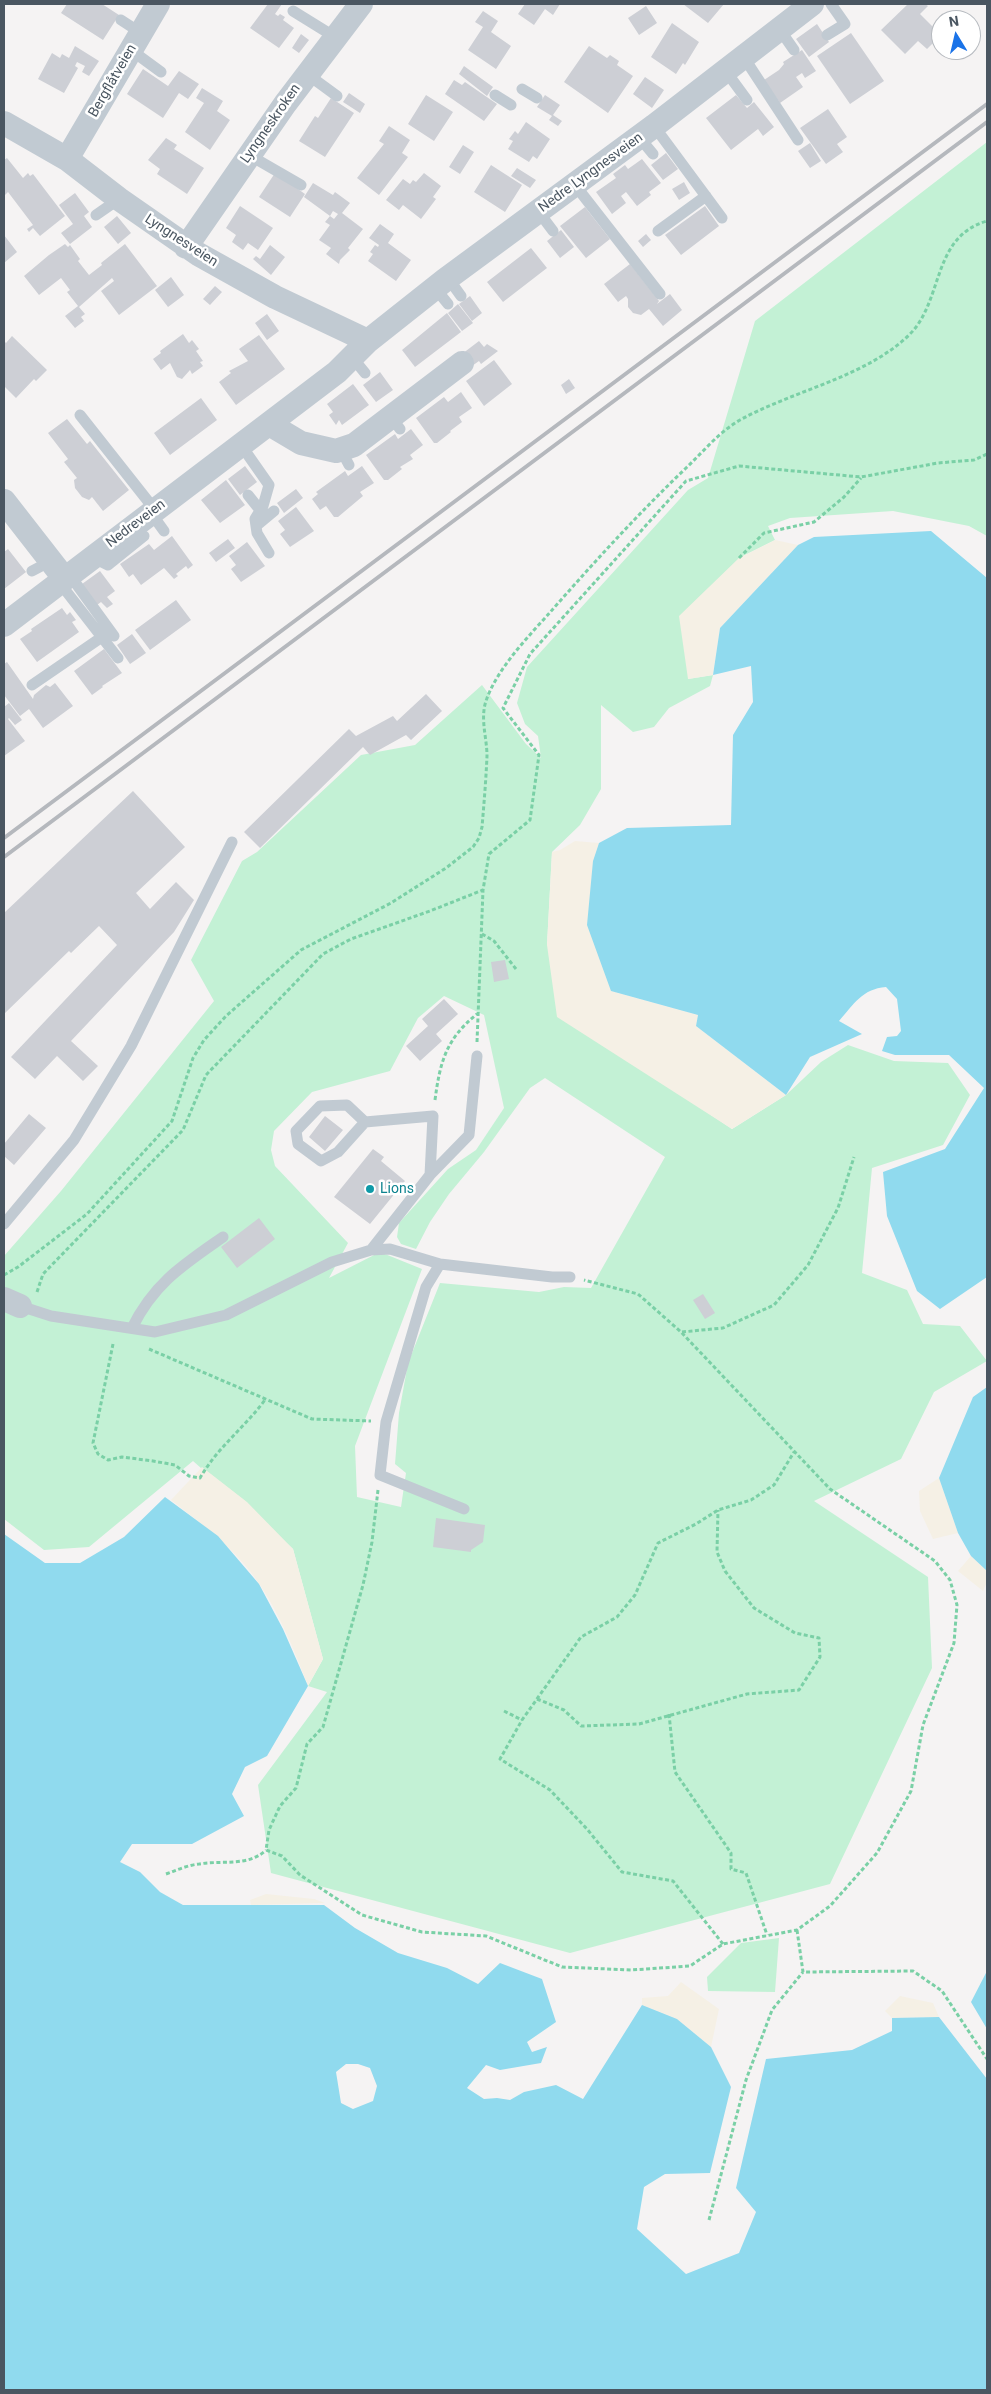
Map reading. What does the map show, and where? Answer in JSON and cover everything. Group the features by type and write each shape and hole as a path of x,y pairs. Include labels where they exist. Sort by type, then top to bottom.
{"street":[{"name":"Bergflåtveien","path":"67,159 158,4"},
{"name":"Lyngneskroken","path":"186,247 307,74 361,4"},
{"name":"Nedre Lyngnesveien","path":"362,357 448,291 538,211 575,185 649,139 734,63 815,4"},
{"name":"Lyngnesveien","path":"4,123 67,159 118,199 186,247 267,293 346,332 362,357"},
{"name":"Nedreveien","path":"4,625 55,573 92,557 157,518 241,445 338,372 362,357"},
{"path":"268,424 301,443 336,451 345,458 354,445 395,423 462,363"},
{"path":"4,501 55,573"}],"lane":[{"path":"815,4 845,24 827,35"},
{"path":"293,11 335,37"},
{"path":"122,20 136,42 162,72"},
{"path":"780,30 794,50"},
{"path":"734,63 747,100"},
{"path":"734,63 798,140"},
{"path":"307,74 337,96"},
{"path":"522,89 537,98"},
{"path":"495,95 511,105"},
{"path":"649,139 706,196 722,218"},
{"path":"249,155 301,184"},
{"path":"575,185 660,294"},
{"path":"658,231 706,196"},
{"path":"96,215 118,199"},
{"path":"538,211 552,231"},
{"path":"80,415 157,518"},
{"path":"241,445 270,485 255,519 257,533 269,553"},
{"path":"248,495 260,510"},
{"path":"256,526 274,511"},
{"path":"92,557 108,565 144,536"},
{"path":"55,573 114,636"},
{"path":"55,573 118,658"},
{"path":"32,685 102,637"},
{"path":"4,1224 74,1140 131,1046 232,842"},
{"path":"371,1250 430,1175 469,1135 476,1056"},
{"path":"365,1122 347,1105 320,1106 296,1131 298,1144 321,1161 338,1152 365,1122 433,1116 430,1175"},
{"path":"132,1328 142,1309 174,1271 223,1237"},
{"path":"18,1305 51,1316 155,1332 226,1315 332,1262 371,1250 390,1249 440,1264 552,1277 570,1277"},
{"path":"440,1264 426,1287 386,1422 380,1475 464,1509"}],"path":[{"path":"4,1275 18,1267 87,1214 172,1120 193,1058 204,1040 226,1016 301,950 391,903 446,868 473,847 479,838 482,827 486,756 484,719 485,704 490,691 527,639 622,530 731,426 779,400 844,375 883,353 909,334 926,305 951,247 967,230 987,221"},
{"path":"476,1056 482,890 489,854 530,820 539,755 503,708 530,654 686,481 739,466 861,477 974,460 987,454"},
{"path":"739,558 764,533 814,522 844,497 861,477"},
{"path":"18,1305 44,1274 183,1130 206,1075 324,954 351,939 430,912 482,890"},
{"path":"481,934 494,941 516,969"},
{"path":"433,1116 438,1074 448,1045 462,1026 477,1014"},
{"path":"681,1332 723,1328 774,1305 808,1265 838,1208 854,1157"},
{"path":"266,1850 282,1856 300,1874 362,1916 422,1932 486,1936 562,1967 631,1970 690,1966 724,1944 797,1930 830,1906 877,1853 911,1791 923,1724 954,1643 958,1605 950,1580 935,1561 830,1489 681,1332 638,1294 570,1277"},
{"path":"104,1342 122,1345"},
{"path":"113,1344 93,1443 98,1454 108,1460 122,1457 175,1465 189,1476 200,1478 211,1459 253,1416 265,1400"},
{"path":"141,1348 150,1349 312,1419 386,1422"},
{"path":"724,1944 673,1881 622,1872 587,1829 550,1790 500,1759 522,1720 581,1637 617,1617 635,1595 658,1543 696,1524 718,1510 750,1500 774,1485 794,1452"},
{"path":"166,1874 198,1864 221,1861 244,1862 260,1856 266,1850 269,1830 280,1806 296,1788 307,1744 323,1728 363,1585 372,1542 380,1475"},
{"path":"537,1699 564,1710 581,1726 639,1724 669,1714 747,1694 799,1690 820,1656 819,1638 795,1633 754,1608 725,1570 717,1552 718,1510"},
{"path":"504,1711 522,1720"},
{"path":"669,1714 675,1772 731,1853 731,1869 746,1873 767,1935"},
{"path":"709,2220 746,2080 772,2010 803,1972 797,1930"},
{"path":"803,1972 913,1971 942,1992 987,2059"}],"green space":[{"path":"987,142 987,536 969,526 893,511 790,518 768,526 775,540 739,558 688,679 713,675 710,686 669,708 654,727 633,732 601,705 601,789 580,825 552,852 547,945 695,1104 732,1129 786,1095 821,1062 848,1045 894,1061 948,1063 970,1095 943,1145 872,1168 862,1273 907,1290 923,1324 960,1326 987,1361 934,1392 901,1459 814,1501 928,1577 932,1668 830,1884 570,1953 271,1873 258,1785 327,1692 308,1686 323,1659 293,1549 193,1461 89,1547 44,1550 4,1519 4,1256 61,1191 214,1001 191,960 242,861 257,852 361,755 415,745 482,685 526,744 541,758 538,736 525,724 517,703 527,667 688,490 708,478 755,321","holes":["444,996 484,1015 504,1108 476,1150 448,1169 399,1223 397,1237 401,1244 416,1249 430,1222 449,1194 484,1152 530,1088 545,1078 665,1157 591,1288 564,1287 539,1292 440,1283 408,1363 399,1413 395,1464 406,1473 401,1507 357,1497 355,1446 422,1269 380,1252 329,1278 348,1243 275,1166 271,1150 274,1131 312,1092 390,1071 418,1018"]},
{"path":"779,1938 775,1992 708,1991 707,1977 741,1943"}],"sand":[{"path":"775,540 798,545 720,628 713,675 688,679 679,616 739,558"},
{"path":"575,841 599,843 593,861 611,991 698,1015 696,1026 786,1095 732,1129 557,1017 547,945 552,852 560,850"},
{"path":"202,1467 247,1502 293,1549 323,1659 308,1686 281,1621 251,1572 219,1539 171,1500"},
{"path":"939,1478 958,1533 933,1539 920,1511 919,1491"},
{"path":"971,1556 987,1571 987,1582 983,1591 958,1571"},
{"path":"266,1894 314,1899 325,1903 251,1905 250,1900"},
{"path":"681,1982 719,2009 711,2047 677,2019 642,2005 642,1998 668,1996"},
{"path":"900,1996 933,2003 939,2017 892,2018 885,2011"}],"water":[{"path":"931,531 987,578 987,1277 940,1309 917,1291 887,1216 883,1172 945,1149 984,1088 949,1055 895,1055 882,1051 887,1037 897,1036 901,1031 897,999 886,987 878,988 859,998 839,1021 862,1034 810,1057 786,1095 696,1026 698,1015 611,991 587,925 593,861 599,843 627,828 731,825 733,735 753,702 751,666 713,675 720,628 798,545 814,537"},
{"path":"987,1387 987,1571 971,1556 958,1533 939,1478 973,1397"},
{"path":"165,1497 218,1536 259,1584 283,1629 308,1686 267,1756 245,1767 232,1794 244,1816 192,1844 132,1844 120,1862 140,1872 160,1892 183,1905 324,1905 355,1928 398,1953 447,1968 478,1984 500,1963 542,1979 556,2022 527,2042 532,2052 547,2047 541,2063 500,2070 486,2065 467,2088 484,2099 510,2100 524,2092 556,2085 583,2099 642,2005 677,2019 711,2047 731,2087 710,2173 665,2174 644,2187 637,2229 686,2274 739,2253 756,2212 736,2188 766,2059 852,2050 892,2031 892,2018 939,2017 987,2079 987,2390 4,2390 4,1534 45,1563 80,1563 124,1537","holes":["346,2064 358,2064 370,2068 377,2086 373,2101 353,2109 341,2103 336,2072"]},
{"path":"987,1971 987,2029 971,2002"}],"building":[{"path":"67,4 102,4 119,15 103,40 61,13"},
{"path":"268,4 282,4 275,14 285,17 283,20 294,28 279,48 250,28"},
{"path":"525,4 560,4 553,15 545,9 534,25 518,14"},
{"path":"683,4 724,4 708,23"},
{"path":"908,4 925,4 928,6 920,14 931,25 931,45 927,49 918,41 905,54 881,30"},
{"path":"646,6 657,23 639,35 628,18"},
{"path":"483,11 498,21 491,32 511,46 496,69 468,50 483,27 475,22"},
{"path":"672,23 699,42 685,65 683,63 676,74 651,57"},
{"path":"817,24 829,42 809,57 796,39"},
{"path":"851,33 884,81 850,104 817,56"},
{"path":"301,34 309,40 299,53 292,48"},
{"path":"75,46 99,61 89,76 82,72 85,66 77,62 75,66 78,68 64,93 38,79 52,53 60,58 62,54 69,58"},
{"path":"589,46 607,58 610,55 619,61 617,65 633,76 608,113 564,82"},
{"path":"802,50 816,71 805,78 802,73 796,77 803,87 780,103 764,80 779,70 784,64 783,62"},
{"path":"464,66 493,87 487,96 459,74"},
{"path":"143,69 168,86 179,71 199,84 188,99 179,93 163,118 127,94"},
{"path":"645,77 664,90 652,108 633,94"},
{"path":"454,80 462,85 465,82 497,104 484,121 445,94"},
{"path":"202,88 223,101 217,111 230,120 210,150 185,132 204,103 196,98"},
{"path":"349,93 365,104 360,113 343,102"},
{"path":"426,95 453,112 434,141 408,124"},
{"path":"545,95 560,105 553,115 562,121 558,126 549,120 552,116 537,107"},
{"path":"736,95 747,108 754,102 774,127 763,136 758,129 731,150 706,118"},
{"path":"331,98 354,113 325,157 299,141 315,116 318,118"},
{"path":"828,109 847,137 837,144 843,152 826,164 800,128"},
{"path":"526,122 550,139 537,159 533,156 529,162 508,149 513,141 509,139 515,131 518,134"},
{"path":"389,126 410,140 402,153 408,157 379,195 357,178 384,144 379,141"},
{"path":"166,138 177,145 174,149 204,168 187,194 157,174 160,169 148,160"},
{"path":"810,143 821,161 810,168 798,151"},
{"path":"463,145 474,152 460,174 449,167"},
{"path":"666,153 678,169 663,180 651,165"},
{"path":"7,158 23,178 28,173 30,176 33,174 65,216 40,236 33,228 29,232 27,229 33,225 8,192 4,196 4,160"},
{"path":"642,159 661,183 649,192 651,195 637,206 626,192 621,196 626,203 612,214 596,192 616,178 613,174 625,165 628,169"},
{"path":"491,165 522,185 505,212 474,192"},
{"path":"517,168 536,180 530,188 511,176"},
{"path":"275,173 305,194 290,217 259,197"},
{"path":"424,173 441,186 433,197 436,199 421,219 403,205 399,210 386,200 403,179 410,184 413,180 416,182"},
{"path":"684,182 690,193 679,200 672,189"},
{"path":"313,183 333,195 335,192 350,203 342,213 363,229 348,248 350,250 340,260 339,264 326,254 331,248 319,240 330,225 325,222 330,216 304,197","holes":["333,211 338,214 334,219 330,216"]},
{"path":"75,193 89,212 84,216 92,227 70,244 61,233 73,224 59,205"},
{"path":"240,206 273,228 258,250 248,243 243,250 232,242 236,235 226,228"},
{"path":"705,206 719,226 681,255 665,235"},
{"path":"585,207 610,239 586,258 560,226"},
{"path":"117,216 131,233 118,244 104,227"},
{"path":"380,224 394,234 388,243 411,260 396,281 368,261 373,254 370,252 375,245 378,247 379,245 369,238"},
{"path":"561,230 574,247 560,258 547,241"},
{"path":"646,234 651,240 643,247 638,241"},
{"path":"4,235 17,252 4,263"},
{"path":"65,244 68,247 70,245 80,259 78,261 89,275 125,244 157,286 119,315 101,291 114,281 112,278 79,307 85,314 81,317 84,321 75,328 65,316 78,306 67,292 70,290 61,278 39,295 24,276"},
{"path":"270,245 285,257 271,275 253,259 256,256 260,259"},
{"path":"531,248 547,268 503,302 487,282"},
{"path":"630,264 659,301 657,304 670,294 682,310 663,326 649,309 641,315 633,313 628,307 626,296 618,302 604,284"},
{"path":"171,277 184,295 168,307 155,290"},
{"path":"215,286 222,292 210,305 203,299"},
{"path":"470,296 482,313 472,321 459,304"},
{"path":"458,304 473,323 462,331 448,313"},
{"path":"447,313 461,332 415,367 402,350"},
{"path":"267,314 279,331 267,340 255,323"},
{"path":"183,334 189,343 192,340 199,349 196,351 203,361 200,362 203,366 192,374 190,370 182,379 177,377 170,363 161,370 153,359 161,353 160,351"},
{"path":"259,335 285,369 236,405 219,382 231,373 229,371 248,361 239,349"},
{"path":"12,336 47,370 36,381 34,379 16,398 4,386 4,341 6,343"},
{"path":"479,341 484,347 487,344 498,351 481,364 479,361 472,366 462,354"},
{"path":"494,360 512,384 484,406 466,381"},
{"path":"380,372 393,390 376,402 363,385"},
{"path":"569,379 575,388 566,394 561,385"},
{"path":"353,384 369,405 342,425 339,420 336,425 329,415 333,412 327,404"},
{"path":"461,392 472,408 459,417 462,422 437,443 434,443 416,418 444,397 448,402"},
{"path":"201,398 217,420 170,455 154,433"},
{"path":"67,419 87,444 90,441 129,490 103,511 92,497 89,500 82,497 75,488 74,480 77,478 64,462 68,459 48,433"},
{"path":"411,429 423,445 410,455 413,459 400,467 402,469 388,480 384,480 366,455 395,434 398,439"},
{"path":"245,466 257,482 240,495 228,479"},
{"path":"362,466 374,483 360,492 363,496 338,517 334,517 326,506 320,510 312,499 318,494 316,492 345,471 348,476"},
{"path":"226,480 245,505 220,523 201,500"},
{"path":"296,489 303,498 284,513 277,503"},
{"path":"296,507 314,531 290,547 280,534 285,530 278,521"},
{"path":"172,536 193,565 188,569 186,566 176,574 178,576 174,579 164,568 141,585 133,574 129,577 120,564 149,544 154,550"},
{"path":"228,539 235,548 216,562 209,553"},
{"path":"247,542 265,566 241,582 231,569 236,565 229,556"},
{"path":"8,549 26,572 4,589 4,552"},
{"path":"100,571 115,591 107,597 113,604 107,608 101,602 97,605 82,584"},
{"path":"176,600 191,620 150,650 135,630"},
{"path":"62,608 67,615 70,612 76,620 72,622 79,632 37,662 20,639 32,631 31,629"},
{"path":"132,634 146,653 130,664 117,645"},
{"path":"104,649 122,673 92,695 74,671"},
{"path":"7,662 33,699 34,695 46,685 50,687 55,683 73,706 43,728 29,709 20,716 4,695 4,664"},
{"path":"426,694 442,711 411,740 406,735 370,755 363,747 260,848 244,832 349,729 356,736 393,716 397,721"},
{"path":"9,703 22,720 15,725 8,719 25,741 4,756 4,707"},
{"path":"133,791 185,847 136,893 150,909 176,882 194,900 174,932 71,1041 98,1066 83,1081 57,1056 35,1079 11,1057 117,945 99,926 71,953 69,951 4,1014 4,913"},
{"path":"505,960 509,979 494,982 491,962"},
{"path":"444,999 458,1014 436,1034 442,1041 420,1061 406,1046 428,1026 422,1019"},
{"path":"29,1114 46,1128 14,1165 4,1156 4,1144"},
{"path":"325,1116 343,1130 325,1151 309,1137"},
{"name":"Lions","path":"373,1149 384,1157 381,1161 405,1181 370,1224 334,1197"},
{"path":"259,1218 275,1239 237,1268 221,1247"},
{"path":"703,1294 715,1313 705,1319 693,1300"},
{"path":"436,1518 485,1525 483,1542 471,1550 471,1552 433,1547"}],"railway":[{"path":"4,838 987,104"},
{"path":"4,857 987,122"}],"place":[{"name":"Lions","path":"370,1189"}]}
